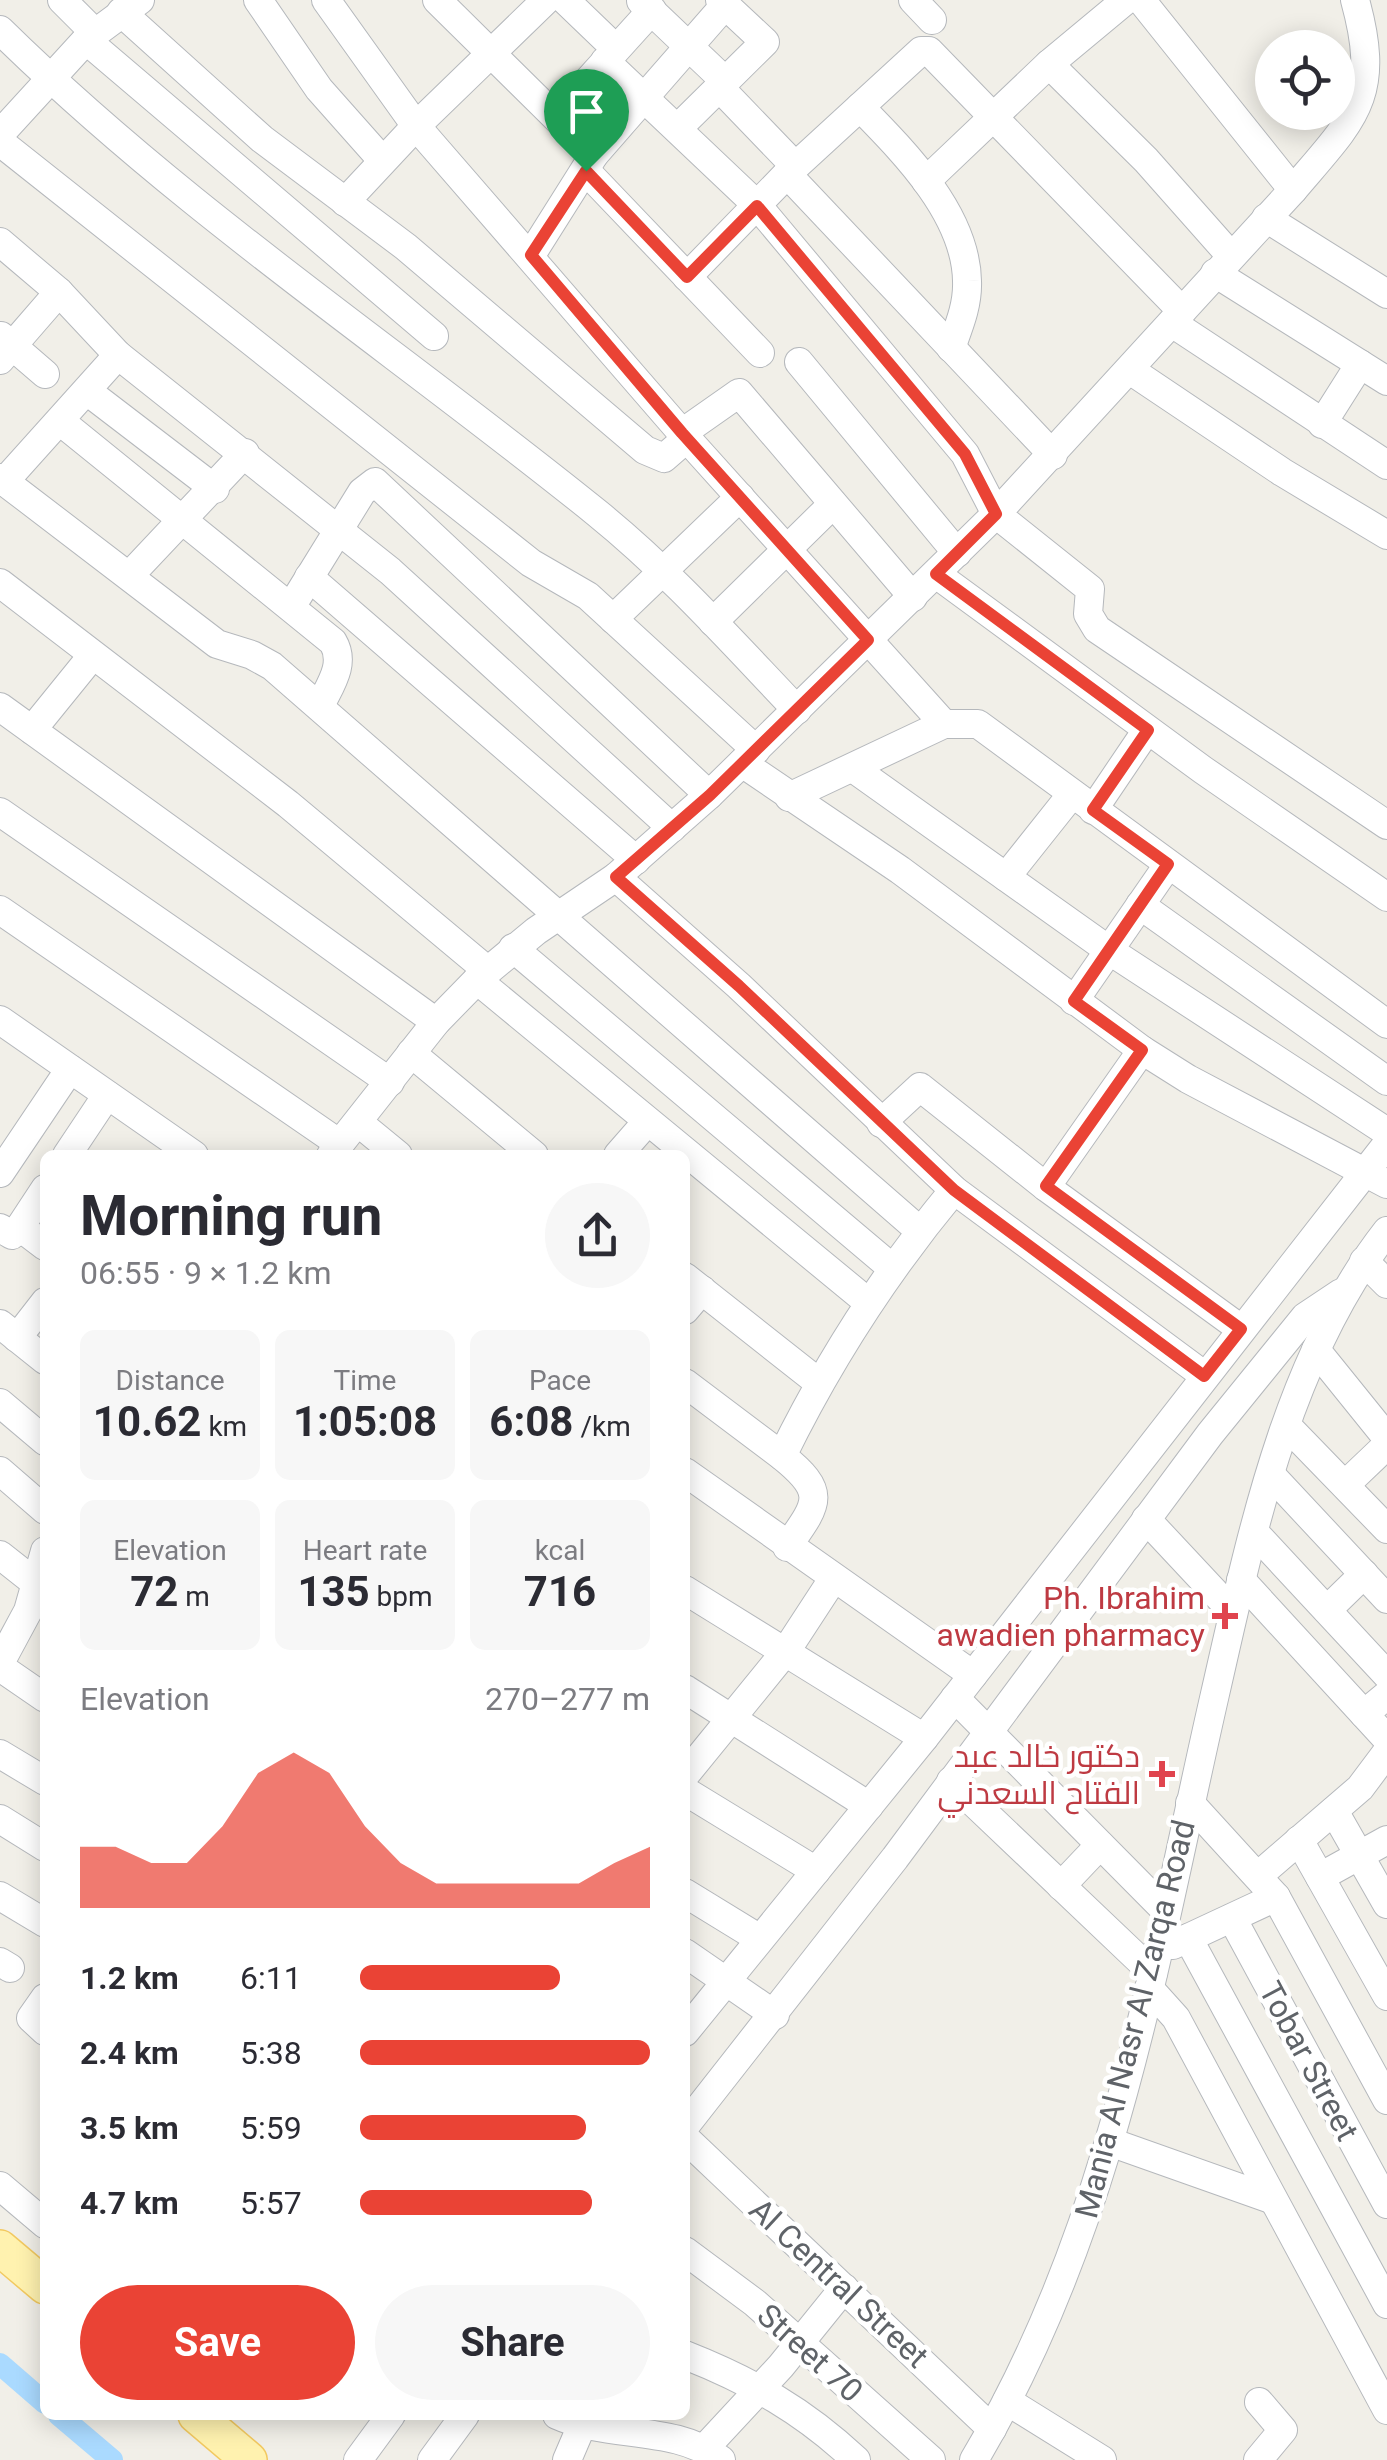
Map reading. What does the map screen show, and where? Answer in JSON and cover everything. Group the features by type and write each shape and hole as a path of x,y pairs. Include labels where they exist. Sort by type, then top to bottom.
{"main road":[{"path":"0,2248 40,2282"},
{"path":"208,2420 248,2460"}],"street":[{"path":"62,0 90,36 434,336"},
{"path":"258,0 319,89 382,160"},
{"path":"326,0 416,126 684,436 944,724"},
{"path":"436,0 557,116 590,163 687,277 760,353"},
{"path":"345,202 382,160 546,0"},
{"path":"565,0 646,98 757,206 965,454 996,514 1090,589 1088,614 1097,629 1387,825"},
{"path":"926,181 1049,64 1126,0"},
{"path":"1140,0 1294,190"},
{"path":"343,1141 436,1022 483,975 556,916 626,868 710,795 958,553 1053,455 1294,190 1338,137 1362,100 1368,75 1355,0"},
{"path":"531,255 590,163 692,46 723,2 765,42 678,128"},
{"path":"557,116 611,55 646,5 692,46 791,170 1053,455"},
{"path":"913,596 739,393 684,436 664,458 645,450 406,247 262,140 131,6 90,36 49,77 0,138 531,563 558,575 613,619 789,796 900,870 1142,1050 1188,1079 1376,1178"},
{"path":"0,30 194,201 598,514 660,569 796,710"},
{"path":"687,277 791,170 922,50 929,52 1177,317 1322,424 1387,464"},
{"path":"1049,64 1146,160 1223,265 1387,381"},
{"path":"860,107 926,181 955,235 968,278 964,310 951,348"},
{"path":"1266,218 1387,294"},
{"path":"0,242 59,292 118,354 338,528 672,828"},
{"path":"46,374 4,347 59,292"},
{"path":"118,354 2,480 217,644 262,660 320,706 920,1231"},
{"path":"799,362 958,553"},
{"path":"1322,424 1360,364"},
{"path":"1130,370 1282,472 1387,535"},
{"path":"87,391 215,489"},
{"path":"60,421 291,607 339,652 339,668 320,706"},
{"path":"130,574 215,489 245,453"},
{"path":"291,607 367,484 374,482 710,795"},
{"path":"613,619 660,569 740,497"},
{"path":"712,622 833,504"},
{"path":"936,574 1148,730 1387,897"},
{"path":"309,577 626,868 766,1011 954,1190 1204,1376"},
{"path":"0,583 288,804 680,1150"},
{"path":"32,730 92,656"},
{"path":"0,707 436,1022"},
{"path":"789,796 944,724 978,724 1387,1024"},
{"path":"1006,877 1083,802 1148,730"},
{"path":"853,768 1110,951 1387,1132"},
{"path":"0,812 390,1082"},
{"path":"1074,1001 1168,864"},
{"path":"1140,905 1387,1081"},
{"path":"0,910 343,1141 378,1150"},
{"path":"514,948 892,1268"},
{"path":"0,1020 187,1150"},
{"path":"1046,1186 1142,1050"},
{"path":"411,1053 528,1150"},
{"path":"0,1172 70,1068"},
{"path":"881,1123 920,1087 1046,1186 1241,1329"},
{"path":"75,1150 107,1094"},
{"path":"622,1150 646,1122"},
{"path":"690,2016 728,1980 924,1738 1241,1329 1376,1178 1387,1144"},
{"path":"690,1158 868,1303"},
{"path":"782,1456 818,1382 868,1303 954,1190"},
{"path":"40,1194 10,1227 40,1243"},
{"name":"Mania Al Nasr Al Zarqa Road","path":"974,2460 1008,2402 1066,2275 1110,2142 1153,1971 1233,1612 1288,1427 1342,1292 1387,1231"},
{"path":"1364,1261 1387,1284"},
{"path":"691,1292 818,1382"},
{"path":"690,2120 775,2015 1146,1518 1305,1317 1342,1292"},
{"path":"40,1306 9,1331 40,1356"},
{"path":"1316,1350 1387,1441 1345,1486"},
{"path":"690,1387 811,1481 816,1495 812,1511 787,1547"},
{"path":"0,1404 40,1437"},
{"path":"1288,1427 1387,1529"},
{"path":"0,1471 40,1506"},
{"path":"690,1476 972,1676"},
{"path":"1272,1476 1387,1598"},
{"path":"1146,1518 1233,1612"},
{"path":"1255,1533 1387,1675"},
{"path":"0,1555 34,1581"},
{"path":"40,1565 34,1581 36,1617 0,1665 40,1694"},
{"path":"1327,1610 1364,1574"},
{"path":"690,1769 786,1651 833,1579"},
{"path":"1241,1580 1387,1740"},
{"path":"690,1593 924,1738"},
{"path":"690,1692 869,1806"},
{"path":"1364,1714 1387,1695"},
{"path":"955,1698 1166,1911"},
{"path":"0,1754 40,1778"},
{"path":"1153,1971 1188,1938 1232,1918 1267,1886 1298,1840 1383,1770"},
{"path":"951,1782 1153,1971 1271,2199 1387,2410"},
{"path":"690,1794 816,1871"},
{"path":"1190,1802 1267,1886 1387,2100"},
{"path":"1334,1810 1387,1904"},
{"path":"0,1819 40,1844"},
{"path":"1298,1840 1387,1996"},
{"path":"1320,1877 1387,1840"},
{"path":"1061,1886 1100,1845"},
{"path":"0,1896 40,1920"},
{"path":"690,1897 760,1939"},
{"name":"Tobar Street","path":"1232,1918 1387,2204"},
{"path":"1188,1938 1387,2304"},
{"path":"690,1956 775,2015"},
{"path":"40,2005 31,2018 40,2026"},
{"path":"1110,2142 1271,2199"},
{"name":"Al Central Street","path":"690,2143 992,2429"},
{"path":"0,2186 40,2220"},
{"name":"Street 70","path":"690,2255 756,2303 931,2460"},
{"path":"568,2460 570,2420 692,2452 762,2388 844,2288"},
{"path":"690,2357 762,2388 818,2425 856,2460"},
{"path":"1008,2402 1102,2460"},
{"path":"1258,2460 1283,2430 1259,2402"},
{"path":"362,2458 388,2420"},
{"path":"432,2460 462,2420"}],"waterway":[{"path":"0,2364 40,2399"},
{"path":"65,2420 112,2460"}],"place":[{"name":"Ph. Ibrahim awadien pharmacy","path":"1225,1616"},
{"name":"دكتور خالد عبد الفتاح السعدني","path":"1162,1774"}],"route":[{"path":"586,171 687,277 757,206 965,454 996,514 936,574 1148,730 1093,810 1168,864 1074,1001 1142,1050 1046,1186 1241,1329 1204,1376 954,1190 739,986 616,877 710,795 868,640 682,433 531,255 586,171"}]}
